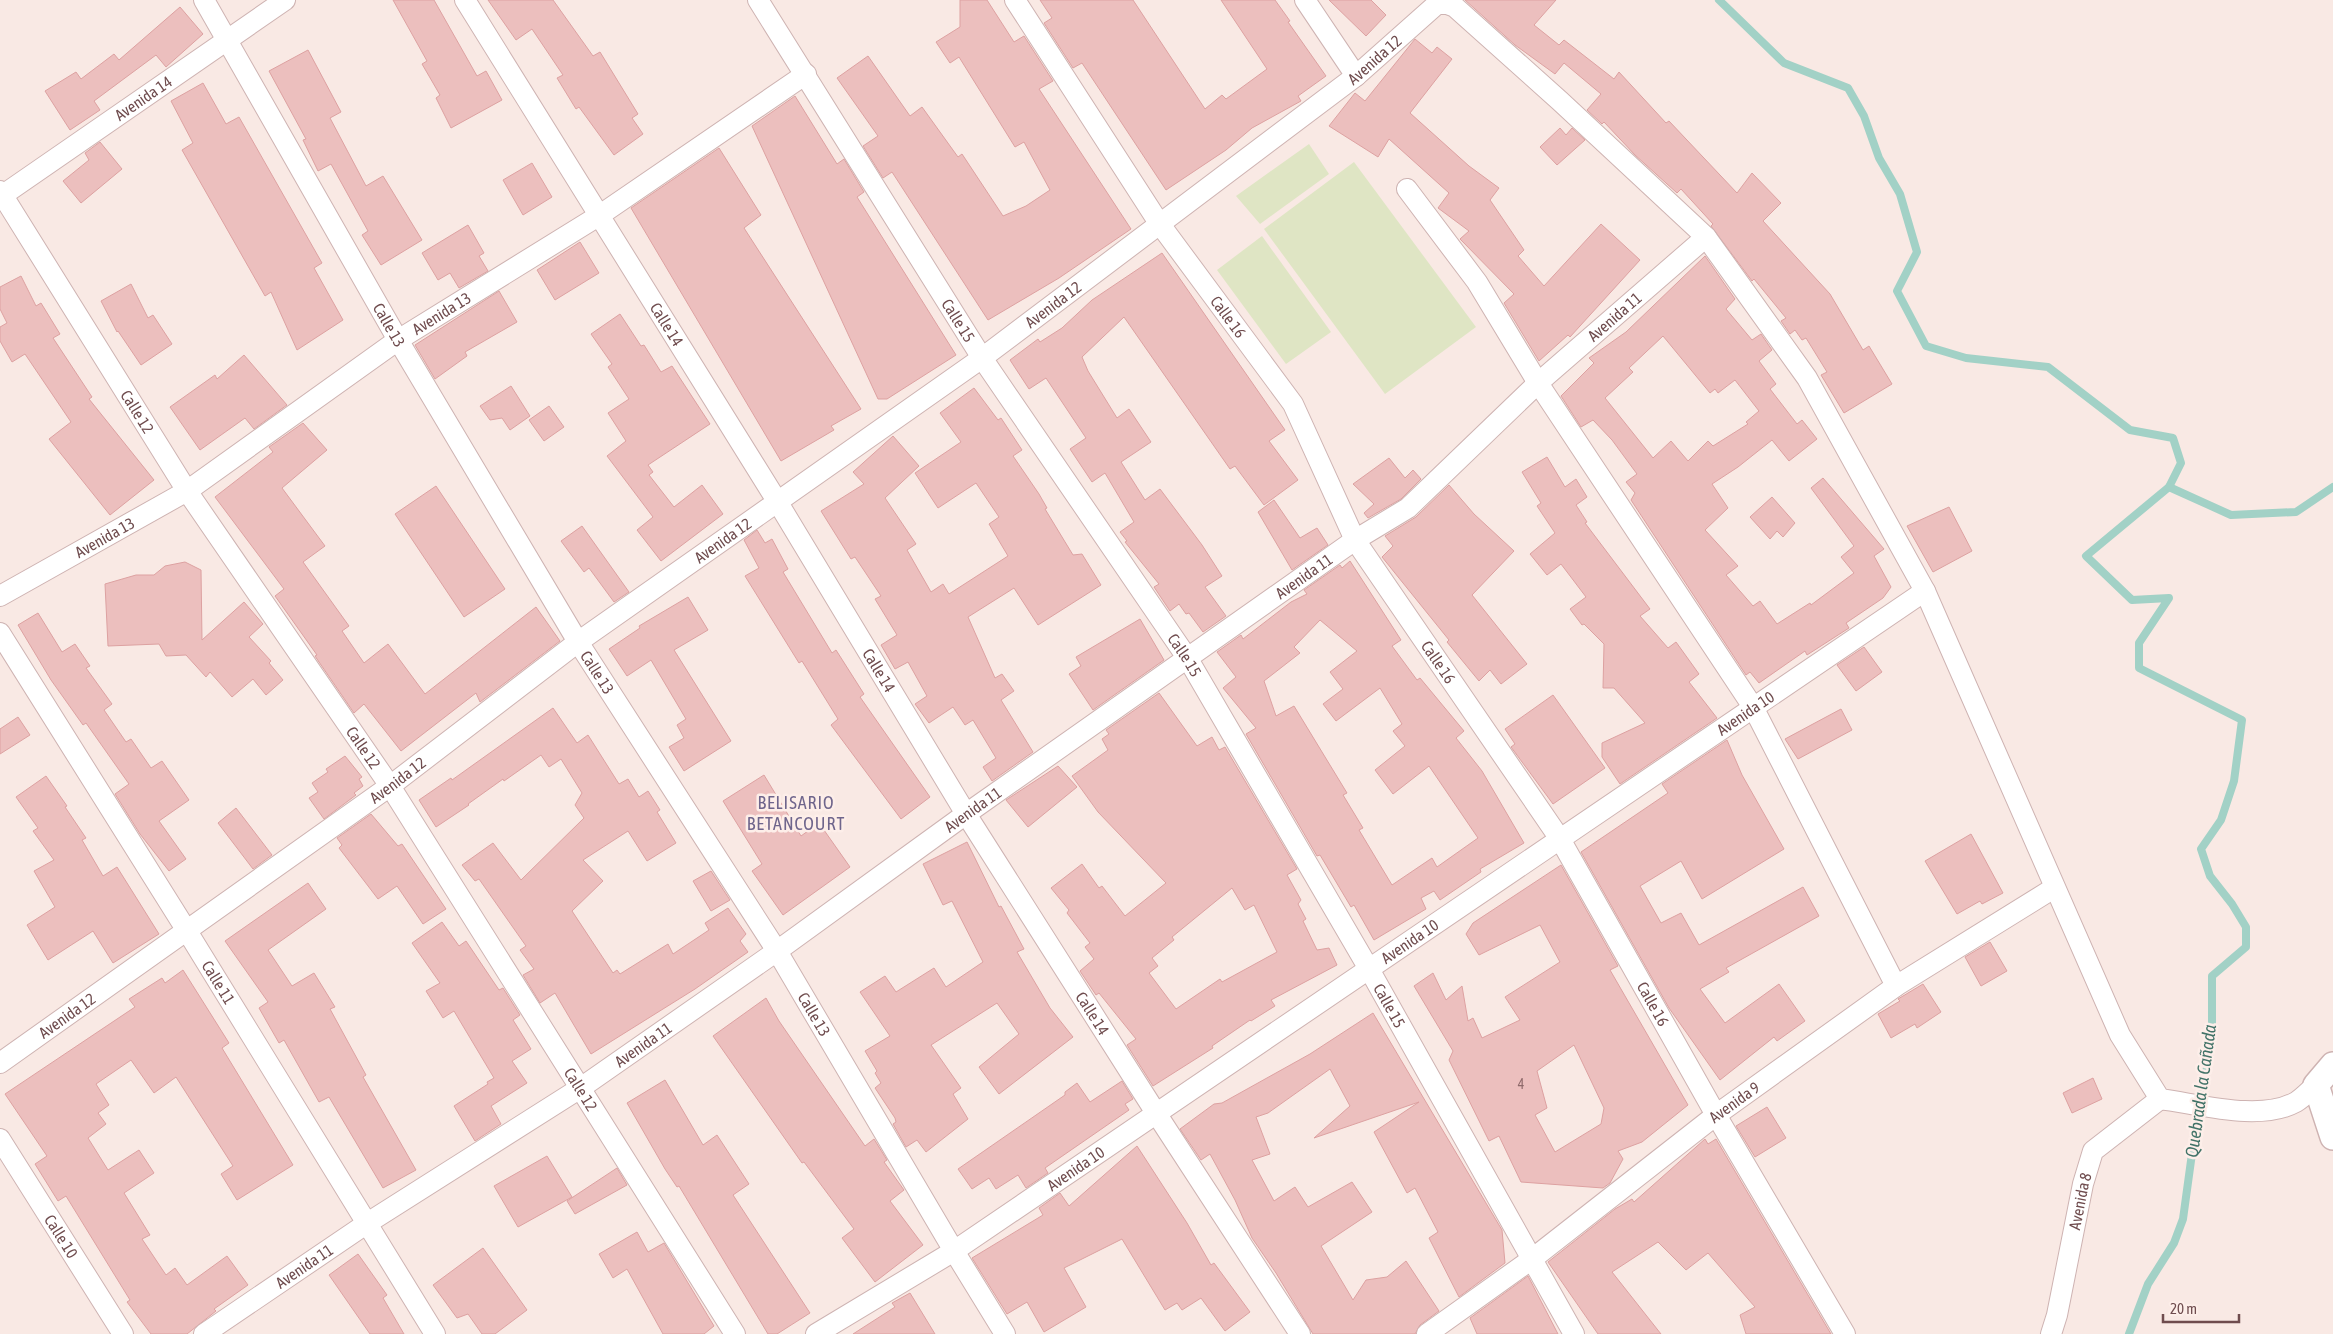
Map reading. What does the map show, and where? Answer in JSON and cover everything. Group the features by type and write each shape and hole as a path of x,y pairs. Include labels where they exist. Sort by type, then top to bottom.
{"street":[{"name":"Calle 13","path":"204,0 398,340 578,642 777,951 1005,1334"},
{"name":"Avenida 14","path":"1,194 285,0"},
{"name":"Calle 14","path":"466,0 778,501 966,814 1156,1113 1300,1334"},
{"name":"Calle 15","path":"758,0 982,358 1188,660 1369,969 1574,1334"},
{"name":"Calle 16","path":"1016,0 1159,223 1293,404 1356,540 1560,839 1716,1115 1845,1334"},
{"path":"1305,0 1356,76"},
{"name":"Avenida 12","path":"0,1063 390,786 578,642 982,358 1356,76 1436,4 1447,4 1455,8 1560,101 1706,237"},
{"name":"Avenida 13","path":"0,596 187,491 398,340 600,215 806,74"},
{"path":"1407,189 1477,282 1538,382 1753,707 1896,986"},
{"name":"Calle 12","path":"1,194 187,491 390,786 582,1087 735,1334"},
{"path":"1706,237 1807,378 1925,591 2054,888 2120,1034 2165,1099 2227,1110 2272,1110 2296,1102 2333,1065"},
{"name":"Avenida 11","path":"204,1334 366,1224 582,1087 1356,540 1408,508 1538,382 1706,237"},
{"name":"Avenida 10","path":"816,1334 954,1251 1925,591"},
{"name":"Calle 11","path":"0,633 187,931 435,1334"},
{"name":"Avenida 9","path":"1426,1334 1532,1259 1716,1115 1896,986 2054,888"},
{"path":"2316,1084 2333,1137"},
{"name":"Avenida 8","path":"2051,1334 2083,1184 2093,1151 2165,1099"},
{"name":"Calle 10","path":"0,1139 123,1334"}],"green space":[{"path":"1309,144 1329,174 1260,224 1236,196"},
{"path":"1354,162 1476,327 1385,394 1264,229"},
{"path":"1262,236 1331,332 1286,364 1217,270"}],"building":[{"path":"393,0 434,0 477,76 486,71 502,100 451,128 436,98 440,95 422,64 427,61"},
{"path":"488,0 553,0 593,56 600,52 638,114 632,118 643,134 614,155 579,107 576,109 557,78 563,75 532,29 516,40"},
{"path":"960,0 987,0 1014,42 1024,36 1053,81 1039,89 1131,229 1059,278 988,320 892,172 883,178 863,146 878,136 837,78 868,56 910,116 922,107 958,157 962,154 1003,216 1026,206 1050,190 1024,142 1015,147 959,57 950,63 936,42 960,27"},
{"path":"1040,0 1133,0 1205,109 1222,95 1226,99 1267,69 1221,0 1275,0 1326,76 1298,96 1301,101 1252,128 1226,150 1166,190 1082,63 1073,68 1044,23 1052,18"},
{"path":"1329,0 1371,0 1386,15 1366,36"},
{"path":"1465,0 1556,0 1534,25 1559,45 1564,40 1614,79 1619,72 1666,123 1669,121 1737,193 1752,173 1781,203 1763,221 1830,294 1863,350 1869,346 1892,384 1844,413 1821,375 1827,372 1806,338 1802,340 1795,330 1790,334 1781,321 1786,318 1754,279 1752,281 1711,226 1713,224 1681,189 1677,193 1635,155 1604,122 1602,124 1587,110 1601,94 1564,63 1555,74 1515,45"},
{"path":"180,7 203,34 166,67 156,55 94,101 100,110 70,130 45,91 76,72 81,79 114,54 119,60"},
{"path":"1415,39 1432,53 1437,47 1452,59 1410,113 1469,166 1499,188 1490,200 1524,250 1518,256 1544,286 1601,224 1640,260 1570,337 1568,335 1539,361 1504,303 1514,294 1460,239 1469,231 1438,208 1449,193 1389,139 1378,157 1329,126 1355,93 1365,101"},
{"path":"308,50 341,112 330,118 366,186 383,176 422,240 381,265 362,235 368,231 331,164 318,171 303,140 306,139 269,71"},
{"path":"203,83 226,124 239,117 322,263 314,268 343,320 297,350 271,292 265,296 182,150 193,143 171,101"},
{"path":"795,96 837,164 844,159 864,192 857,197 956,355 887,399 878,399 752,126"},
{"path":"1560,128 1566,135 1572,128 1585,140 1557,165 1540,147"},
{"path":"100,142 122,169 81,203 63,181 89,160 85,153"},
{"path":"719,148 761,215 744,228 861,409 831,426 834,430 781,461 631,208"},
{"path":"532,163 552,197 523,215 503,180"},
{"path":"468,225 484,253 479,256 488,271 459,288 450,273 438,280 422,253"},
{"path":"580,242 599,273 555,300 537,270"},
{"path":"1162,253 1285,430 1269,441 1298,480 1264,505 1235,466 1230,469 1124,317 1082,357 1088,371 1117,418 1129,409 1151,442 1121,462 1145,500 1160,489 1202,545 1222,576 1205,587 1226,616 1203,632 1189,613 1186,614 1179,604 1170,611 1154,587 1159,584 1125,542 1127,541 1120,532 1134,522 1105,473 1092,482 1070,449 1086,438 1046,378 1029,389 1010,360 1038,339 1040,342 1062,328 1092,300"},
{"path":"1705,256 1735,299 1726,309 1752,340 1761,334 1772,350 1759,361 1776,384 1770,389 1797,424 1802,420 1817,439 1789,461 1772,440 1738,467 1712,484 1728,508 1705,530 1738,566 1726,575 1753,606 1760,601 1777,624 1810,603 1811,605 1854,573 1841,557 1854,546 1811,488 1823,478 1884,549 1874,556 1891,587 1883,598 1846,623 1849,628 1807,655 1805,651 1759,683 1750,672 1746,675 1631,500 1635,493 1626,482 1637,474 1612,440 1593,420 1581,427 1561,396 1594,363 1589,358 1626,332","holes":["1663,336 1710,393 1715,389 1718,393 1735,380 1759,411 1746,422 1748,424 1713,446 1708,441 1688,461 1671,441 1653,458 1605,398 1633,372 1629,368"]},
{"path":"21,276 36,306 41,303 60,334 53,338 92,397 89,399 154,480 110,515 49,439 71,422 25,354 12,362 0,341 0,327 7,323 0,309 0,287"},
{"path":"131,284 148,318 153,315 172,344 141,365 117,332 101,301"},
{"path":"499,291 517,322 465,352 467,356 435,379 415,345"},
{"path":"620,314 641,346 644,345 661,372 672,366 710,424 648,465 653,472 649,475 674,507 702,485 723,514 661,561 637,530 653,517 607,456 626,441 608,413 629,399 608,367 612,364 591,334"},
{"path":"244,355 287,405 254,429 245,418 200,450 170,407 215,375 217,379"},
{"path":"511,386 530,416 510,430 502,418 490,420 480,406"},
{"path":"974,388 998,420 1001,418 1022,450 1013,456 1039,494 1047,508 1045,509 1073,555 1082,554 1101,585 1038,625 1014,588 968,617 995,678 1002,674 1014,691 1001,700 1033,752 992,781 983,767 996,758 973,720 965,725 953,707 929,723 915,704 927,696 908,662 895,669 881,645 897,635 875,599 881,596 855,557 851,559 821,511 864,484 853,472 893,436 919,466 885,498 916,544 907,550 931,592 943,584 949,594 1008,556 989,524 999,517 976,483 938,508 915,473 961,442 940,413"},
{"path":"549,406 564,427 544,441 529,420"},
{"path":"303,423 327,450 282,488 325,546 303,562 349,626 342,631 364,663 388,644 425,694 536,607 560,641 480,702 476,693 401,751 364,704 354,713 315,656 317,655 275,596 284,589 215,497 273,452 269,447"},
{"path":"1547,457 1565,487 1576,479 1587,497 1576,505 1587,522 1585,523 1650,609 1640,616 1668,648 1676,642 1699,674 1689,682 1717,718 1620,784 1602,757 1602,743 1645,723 1614,688 1603,688 1604,644 1584,624 1582,625 1570,609 1586,597 1561,564 1547,575 1530,554 1555,533 1537,506 1541,503 1522,472"},
{"path":"1389,458 1405,478 1413,470 1421,479 1401,499 1368,518 1364,513 1374,504 1353,484"},
{"path":"1449,485 1474,514 1514,551 1472,595 1527,664 1501,684 1490,670 1479,681 1447,642 1449,640 1382,557 1393,546 1385,536 1416,517"},
{"path":"436,486 505,589 464,617 395,514"},
{"path":"1772,497 1795,523 1783,537 1777,531 1770,539 1750,517"},
{"path":"1274,500 1300,538 1317,528 1328,545 1292,570 1258,512"},
{"path":"1949,507 1972,551 1933,572 1907,526"},
{"path":"582,526 629,592 614,602 589,568 584,572 561,541"},
{"path":"757,530 765,543 772,539 788,569 783,572 832,653 836,650 864,694 860,697 930,797 901,819 831,725 838,719 802,661 799,663 745,576 759,568 744,540"},
{"path":"1350,561 1401,640 1392,646 1417,680 1420,678 1464,731 1456,738 1482,771 1524,843 1480,869 1481,872 1440,900 1434,891 1421,898 1426,909 1374,940 1354,905 1351,907 1320,855 1317,856 1246,734 1256,728 1223,688 1236,677 1217,652 1241,635 1243,639 1291,602 1307,594 1304,590 1340,565 1342,568","holes":["1320,620 1357,651 1330,672 1343,689 1323,704 1336,721 1380,688 1402,724 1393,731 1405,746 1375,770 1393,794 1429,766 1478,838 1437,867 1432,858 1392,885 1359,830 1363,828 1343,795 1347,793 1294,706 1276,716 1264,681 1300,653 1294,647"]},
{"path":"185,562 201,570 202,640 244,602 263,624 249,637 271,661 269,663 283,680 266,695 253,679 232,697 210,672 206,677 186,655 166,656 159,644 108,646 105,584 136,575 154,575 165,566"},
{"path":"688,597 708,630 674,650 731,741 684,771 669,747 684,738 677,725 686,719 651,660 627,676 609,649 640,628 639,626"},
{"path":"38,613 62,652 75,644 90,666 86,668 112,704 104,710 126,742 131,739 151,768 162,761 189,800 159,821 186,859 169,871 140,834 115,794 129,784 86,723 83,725 51,680 18,625"},
{"path":"1140,619 1164,660 1093,710 1069,674 1081,666 1076,657"},
{"path":"1864,647 1882,672 1856,691 1837,665"},
{"path":"1159,693 1197,746 1212,737 1219,750 1225,747 1297,869 1287,875 1301,900 1298,904 1306,919 1303,921 1317,950 1329,948 1337,965 1271,1000 1275,1006 1250,1020 1212,1046 1213,1048 1153,1086 1127,1045 1136,1039 1099,993 1096,995 1080,971 1094,959 1085,947 1090,943 1067,913 1069,910 1051,888 1082,864 1099,888 1102,886 1125,916 1166,883 1098,812 1072,776 1108,750 1102,739 1109,734 1106,730","holes":["1232,888 1245,910 1254,905 1277,952 1222,982 1220,979 1176,1009 1149,973 1158,966 1152,958 1174,940 1172,937"]},
{"path":"1553,695 1605,768 1553,804 1511,747 1515,744 1505,729"},
{"path":"553,708 577,743 588,735 619,784 628,779 639,797 648,791 660,810 657,812 676,843 647,861 628,831 583,860 603,881 572,911 613,973 617,970 620,974 668,944 673,954 709,930 705,923 728,908 746,934 740,941 748,952 695,989 591,1054 555,993 540,1003 523,975 534,969 520,950 526,946 479,879 475,881 462,865 493,843 521,880 584,818 575,805 582,793 561,759 549,767 541,755 504,781 503,779 436,827 419,800 451,778 452,780"},
{"path":"1841,709 1852,730 1798,759 1785,739"},
{"path":"18,717 30,735 0,754 0,729"},
{"path":"1727,740 1742,775 1784,849 1702,899 1681,861 1640,886 1661,923 1681,913 1699,945 1803,887 1819,916 1726,968 1729,972 1700,989 1725,1023 1779,984 1805,1021 1777,1041 1774,1037 1720,1080 1669,1008 1581,852 1668,793 1662,784"},
{"path":"345,756 362,777 359,779 363,786 354,793 356,795 324,819 309,798 318,792 312,783 328,772 326,769"},
{"path":"1058,766 1077,787 1028,827 1006,800"},
{"path":"764,775 801,836 819,823 850,867 783,915 752,871 762,864 723,801"},
{"path":"46,776 86,838 82,840 103,876 117,867 159,934 113,963 93,931 48,960 27,925 55,907 34,871 54,860 33,831 38,828 16,797"},
{"path":"236,808 272,855 253,869 218,823"},
{"path":"371,814 398,846 402,844 446,909 423,924 397,886 378,899 339,848 342,845 337,838"},
{"path":"1971,834 2003,893 1982,904 1980,901 1957,914 1925,861"},
{"path":"967,842 999,907 1001,906 1024,949 1017,952 1050,1008 1073,1037 999,1094 979,1067 1019,1034 997,1003 931,1045 961,1088 953,1094 968,1119 926,1152 917,1140 906,1147 893,1124 896,1122 895,1118 875,1088 881,1083 875,1073 877,1071 865,1051 890,1036 860,992 885,976 896,992 934,968 946,987 983,962 952,901 943,905 923,864"},
{"path":"1561,865 1618,966 1610,970 1688,1105 1642,1142 1618,1151 1623,1159 1610,1183 1603,1188 1521,1182 1499,1136 1489,1141 1449,1060 1453,1051 1414,986 1433,973 1446,1000 1462,986 1468,1021 1473,1018 1482,1038 1520,1020 1505,997 1560,962 1540,925 1479,955 1466,934 1473,923","holes":["1574,1045 1604,1108 1601,1124 1555,1152 1535,1115 1547,1108 1537,1071"]},
{"path":"711,871 730,900 711,911 693,881"},
{"path":"308,883 326,909 268,950 292,986 314,973 335,1007 330,1009 366,1075 363,1077 416,1170 383,1188 329,1097 319,1102 284,1040 279,1043 259,1008 268,1002 225,941"},
{"path":"442,922 459,946 466,941 499,990 503,988 520,1015 513,1020 531,1049 512,1061 527,1083 491,1106 501,1124 475,1141 454,1106 494,1078 454,1011 443,1018 426,991 440,983 412,943"},
{"path":"1990,942 2007,971 1981,986 1965,957"},
{"path":"183,970 229,1043 222,1048 293,1165 237,1200 221,1174 233,1166 176,1077 154,1093 131,1060 96,1084 109,1105 98,1113 106,1124 88,1138 108,1170 139,1150 154,1173 124,1193 150,1235 142,1239 166,1275 175,1268 187,1285 227,1256 248,1285 214,1309 216,1311 187,1334 151,1334 127,1302 130,1300 66,1196 58,1201 35,1164 47,1156 5,1094 135,1007 129,999 162,978 165,983"},
{"path":"1923,984 1941,1012 1917,1028 1915,1024 1891,1038 1878,1014"},
{"path":"766,998 779,1021 865,1146 874,1139 887,1160 884,1162 904,1190 890,1201 923,1245 875,1282 842,1238 854,1229 804,1162 802,1163 713,1036"},
{"path":"1373,1013 1502,1230 1505,1263 1459,1297 1429,1238 1438,1232 1415,1188 1407,1193 1374,1132 1419,1102 1314,1138 1350,1106 1330,1069 1268,1113 1256,1117 1270,1154 1252,1160 1274,1201 1295,1187 1308,1207 1352,1182 1372,1212 1321,1246 1353,1300 1366,1280 1387,1277 1406,1261 1439,1311 1420,1325 1415,1334 1313,1334 1252,1238 1235,1200 1210,1154 1201,1160 1180,1129 1214,1104 1222,1103 1310,1054"},
{"path":"2093,1078 2102,1099 2072,1113 2063,1093"},
{"path":"665,1080 703,1145 717,1135 749,1184 733,1195 810,1313 777,1334 768,1334 679,1186 677,1187 665,1169 627,1103"},
{"path":"1122,1081 1133,1099 1125,1104 1129,1110 1045,1168 1048,1173 1026,1188 1018,1175 996,1189 989,1178 972,1189 958,1169 1065,1095 1065,1092 1077,1083 1090,1102"},
{"path":"1767,1107 1786,1138 1755,1157 1736,1126"},
{"path":"1705,1139 1708,1144 1716,1139 1831,1334 1746,1334 1740,1315 1755,1307 1708,1253 1686,1270 1658,1242 1612,1272 1661,1334 1598,1334 1548,1262 1615,1209 1632,1199 1634,1202"},
{"path":"1137,1146 1187,1223 1211,1265 1214,1263 1250,1312 1225,1331 1201,1298 1182,1310 1177,1303 1165,1310 1122,1239 1064,1268 1086,1307 1044,1332 1027,1302 1007,1314 972,1258 1043,1215 1039,1208 1060,1193 1069,1206"},
{"path":"547,1156 572,1197 518,1227 494,1186"},
{"path":"617,1168 627,1185 575,1214 567,1201"},
{"path":"637,1232 648,1252 664,1243 714,1326 704,1334 663,1334 627,1269 613,1278 599,1254"},
{"path":"483,1248 527,1310 495,1334 482,1334 468,1314 457,1318 433,1285"},
{"path":"358,1254 387,1295 383,1298 404,1334 370,1334 329,1275"},
{"path":"1528,1276 1558,1334 1477,1334 1470,1318"},
{"path":"910,1293 935,1334 853,1334 895,1307 892,1303"}],"waterway":[{"name":"Quebrada la Cañada","path":"1719,0 1784,63 1848,88 1864,116 1879,158 1900,194 1917,252 1897,291 1926,346 1966,358 2048,367 2130,430 2173,438 2181,463 2169,487 2086,556 2132,600 2169,598 2139,643 2139,668 2242,720 2234,781 2221,820 2201,849 2210,876 2232,904 2246,927 2246,947 2212,976 2212,1043 2197,1117 2183,1219 2174,1243 2148,1284 2129,1334"},
{"path":"2169,487 2231,515 2296,512 2333,487"}],"district":[{"name":"BELISARIO BETANCOURT","path":"796,813"}]}
